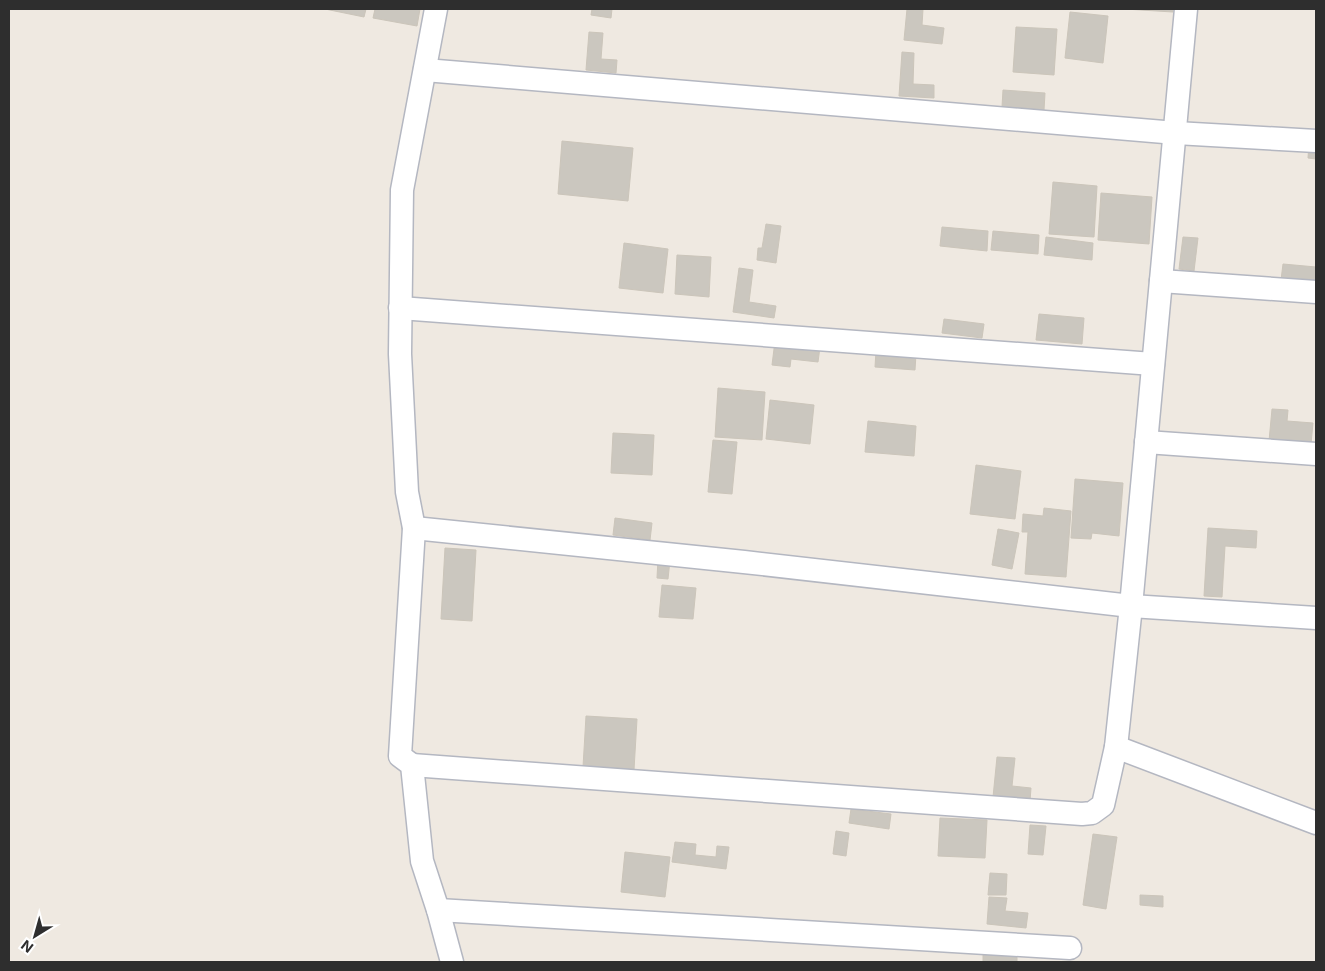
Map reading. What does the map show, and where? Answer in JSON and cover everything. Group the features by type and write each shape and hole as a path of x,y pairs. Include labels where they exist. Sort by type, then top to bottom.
{"street":[{"path":"436,9 402,190 400,354 406,482 414,528 400,756 412,765 1082,814 1092,812 1103,805 1116,747 1176,133 1186,9"},
{"path":"425,70 1176,133 1316,141"},
{"path":"1161,281 1316,292"},
{"path":"400,308 1153,364"},
{"path":"1146,442 1316,454"},
{"path":"414,528 744,562 1130,606 1316,618"},
{"path":"1116,747 1316,823"},
{"path":"412,765 422,861 452,962"},
{"path":"438,910 1070,948"}],"building":[{"path":"325,9 366,9 364,17"},
{"path":"375,9 420,9 417,26 373,18"},
{"path":"592,9 612,9 611,18 591,15"},
{"path":"907,9 923,9 922,25 944,28 942,44 904,40"},
{"path":"1125,9 1173,9 1173,12"},
{"path":"1070,12 1108,16 1103,63 1065,58"},
{"path":"1016,27 1057,29 1054,75 1013,72"},
{"path":"589,32 603,33 601,59 617,60 616,73 586,70"},
{"path":"902,52 914,53 913,84 934,85 934,98 899,96"},
{"path":"1003,90 1045,93 1044,110 1002,107"},
{"path":"562,141 633,148 628,201 558,194"},
{"path":"1309,144 1316,144 1316,159 1308,158"},
{"path":"1053,182 1097,186 1094,237 1049,234"},
{"path":"1101,193 1152,197 1149,244 1098,240"},
{"path":"766,224 781,226 776,263 757,260 758,248 762,248"},
{"path":"942,227 988,231 987,251 940,246"},
{"path":"993,231 1039,235 1038,254 991,250"},
{"path":"1046,237 1093,243 1092,260 1044,255"},
{"path":"1183,237 1198,238 1194,271 1179,269"},
{"path":"624,243 668,249 663,293 619,288"},
{"path":"677,255 711,257 709,297 675,294"},
{"path":"1283,264 1316,267 1316,283 1281,280"},
{"path":"739,268 753,270 749,302 776,306 774,318 733,312"},
{"path":"1039,314 1084,318 1082,344 1036,340"},
{"path":"944,319 984,324 982,338 942,333"},
{"path":"775,341 820,347 818,362 791,359 790,367 772,365"},
{"path":"876,351 916,354 915,370 875,367"},
{"path":"718,388 765,392 762,440 715,437"},
{"path":"770,400 814,405 810,444 766,439"},
{"path":"1272,409 1288,410 1287,421 1313,423 1311,444 1269,441"},
{"path":"868,421 916,426 914,456 865,452"},
{"path":"613,433 654,435 652,475 611,473"},
{"path":"713,440 737,442 732,494 708,492"},
{"path":"976,465 1021,471 1015,519 970,514"},
{"path":"1075,479 1123,483 1119,536 1092,533 1091,539 1071,538"},
{"path":"1044,508 1071,511 1066,577 1025,574 1028,532 1022,532 1023,514 1043,516"},
{"path":"615,518 652,523 650,540 613,535"},
{"path":"1208,528 1257,531 1256,548 1225,546 1222,597 1204,596"},
{"path":"998,529 1019,533 1012,569 992,565"},
{"path":"445,548 476,550 472,621 441,619"},
{"path":"658,559 670,560 668,579 657,578"},
{"path":"662,585 696,588 693,619 659,617"},
{"path":"586,716 637,719 634,770 583,767"},
{"path":"997,757 1015,758 1012,786 1031,788 1030,801 993,797"},
{"path":"851,809 891,814 889,829 849,823"},
{"path":"940,818 987,820 985,858 938,856"},
{"path":"1030,825 1046,826 1043,855 1028,854"},
{"path":"836,831 849,833 846,856 833,854"},
{"path":"1093,834 1117,837 1106,909 1083,905"},
{"path":"675,842 696,844 695,855 716,857 717,846 729,847 726,869 672,862"},
{"path":"625,852 670,857 665,897 621,892"},
{"path":"990,873 1007,874 1006,895 988,895"},
{"path":"1140,895 1163,896 1163,907 1140,905"},
{"path":"989,897 1007,898 1005,911 1028,913 1026,928 987,924"},
{"path":"983,950 1017,951 1017,962 983,962"}]}
